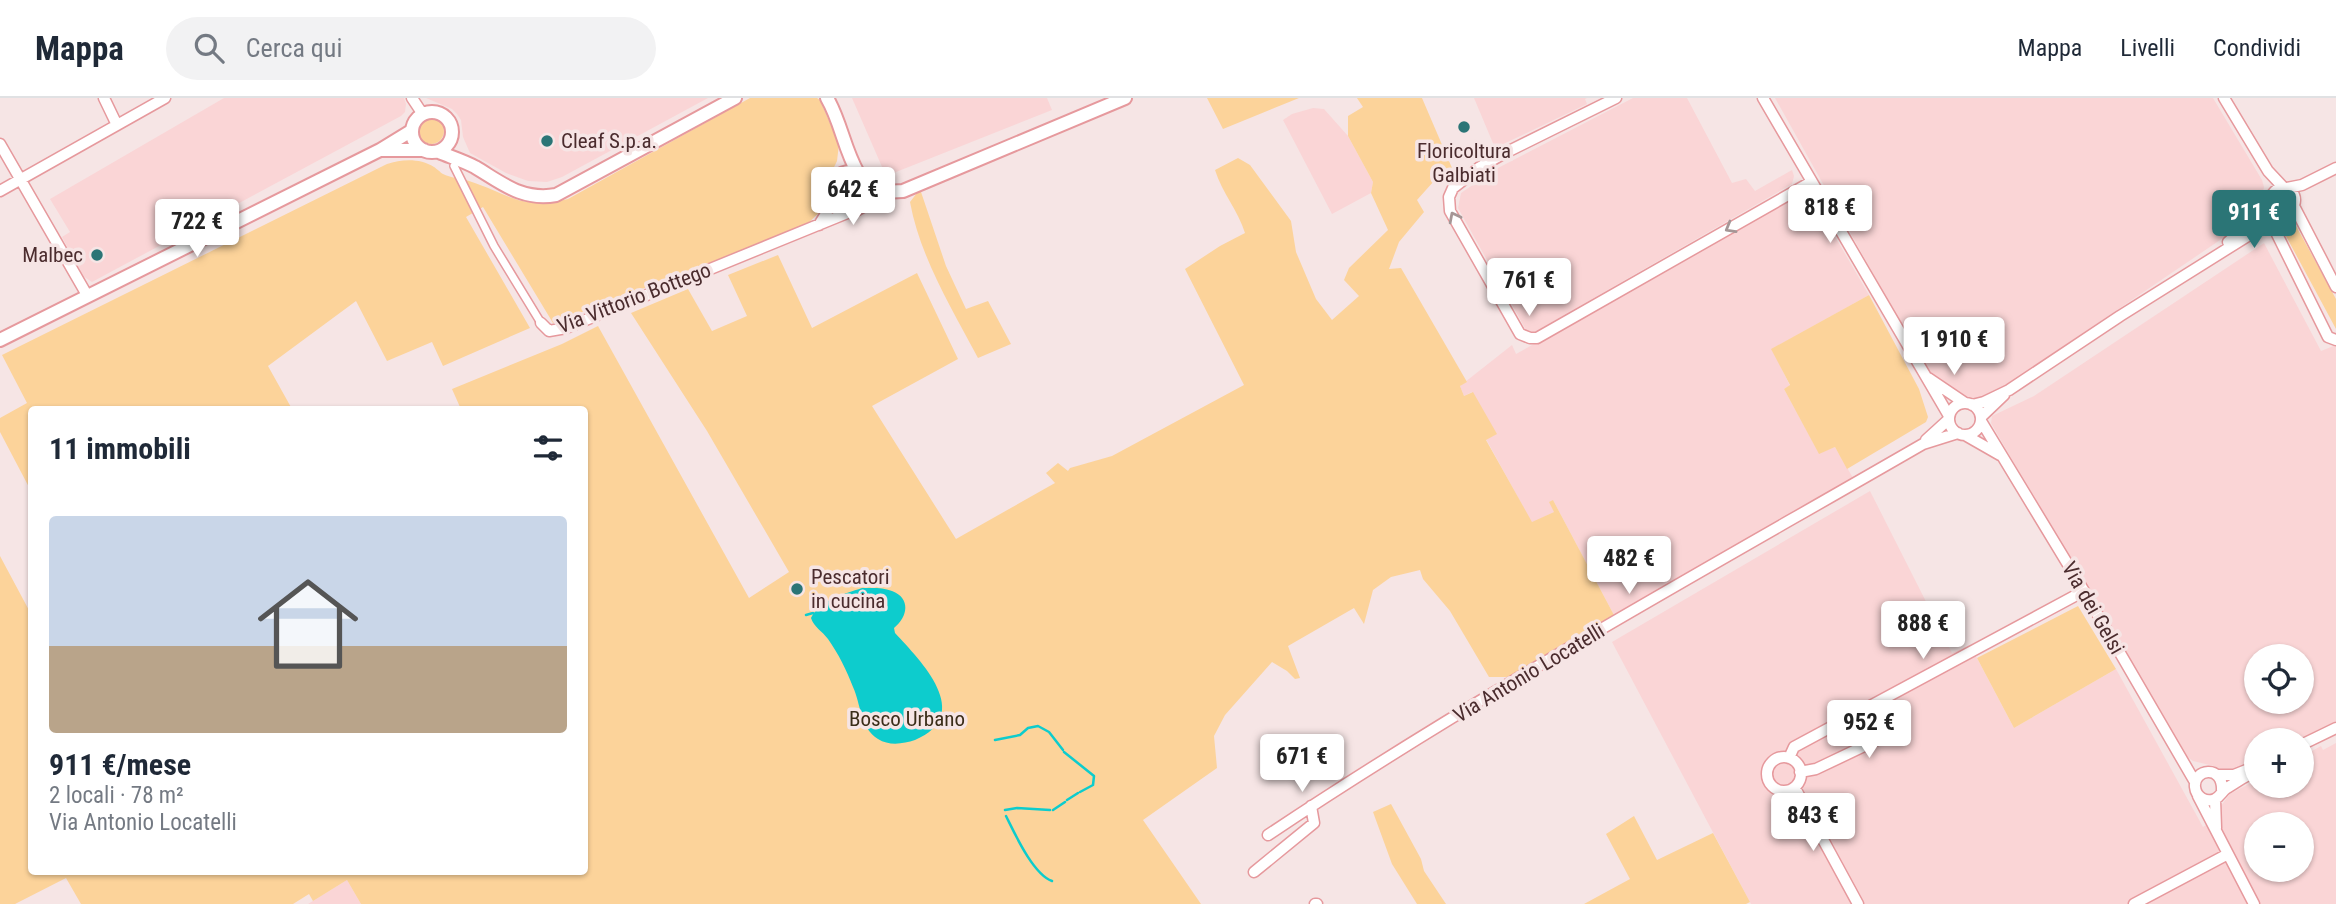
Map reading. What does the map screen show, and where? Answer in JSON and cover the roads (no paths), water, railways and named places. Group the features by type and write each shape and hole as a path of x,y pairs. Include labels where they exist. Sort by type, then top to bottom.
{"street":[{"path":"104,98 117,125"},
{"path":"0,191 165,98"},
{"path":"412,98 420,110 426,113"},
{"path":"380,150 439,152 473,166 515,192 536,197 556,195 735,98"},
{"path":"827,98 836,114 844,142 858,173 867,181 870,189 869,198 861,207"},
{"path":"870,189 883,192 903,191 1125,98"},
{"path":"1616,98 1480,167 1453,188 1449,197 1450,211 1524,337 1537,338 1811,182"},
{"path":"1763,98 1949,417 1951,428 2006,460"},
{"path":"2224,98 2268,171 2294,194 2291,206 2336,287"},
{"path":"0,340 380,150 411,131 415,121 426,113 435,112 447,118 453,129 452,140 457,151 473,166"},
{"path":"411,131 415,143 424,150"},
{"path":"439,152 452,140"},
{"path":"817,227 833,202 832,186 841,173 844,142"},
{"path":"0,144 87,295"},
{"name":"Via Vittorio Bottego","path":"454,166 494,246 541,323 550,331 566,328 861,207"},
{"path":"2206,261 2258,216 2271,197 2285,188 2302,185 2336,168"},
{"path":"2268,171 2271,197 2276,210 2291,206"},
{"path":"841,173 858,173"},
{"path":"1949,417 1958,405 1984,402 2009,390 2206,261 2271,222 2322,176"},
{"path":"833,202 847,210 861,207 897,191"},
{"path":"2271,222 2328,337 2336,340"},
{"path":"2254,232 2271,230 2277,236"},
{"path":"1925,376 1969,404 1981,419"},
{"path":"1961,434 1977,429 1981,419 2009,390"},
{"name":"Via Antonio Locatelli","path":"1923,444 1949,417"},
{"name":"Via dei Gelsi","path":"1981,419 2195,782"},
{"name":"Via Antonio Locatelli","path":"1268,835 1353,778 1524,675 1923,444 1961,434"},
{"path":"1789,758 1794,747 2084,591"},
{"path":"1800,772 1816,769 1879,739 1869,708"},
{"path":"2314,739 2336,728"},
{"path":"1779,757 1789,758 1797,763 1801,779 1795,788 1775,788 1768,782 1772,761 1779,757"},
{"path":"2178,757 2218,775 2244,772"},
{"path":"2207,772 2199,775 2194,789 2254,904"},
{"path":"2218,775 2222,790"},
{"path":"2217,835 2215,799 2222,790 2244,776"},
{"path":"1795,788 1857,904"},
{"path":"2198,796 2215,799"},
{"path":"1254,872 1314,823 1311,806"},
{"path":"2134,904 2228,854"}],"water":[{"path":"862,588 888,590 902,598 905,613 894,628 895,633 918,658 937,688 942,703 941,717 932,729 915,740 891,743 872,734 864,722 856,694 842,662 811,618 826,602"}],"waterway":[{"path":"806,615 813,613"},
{"path":"995,740 1020,735 1028,728 1038,726 1049,732 1063,750"},
{"path":"1064,752 1094,776 1093,785 1080,792"},
{"path":"1067,800 1078,793"},
{"path":"1053,810 1065,802"},
{"path":"1005,810 1050,810"},
{"path":"1006,816 1031,862 1052,881"}],"place":[{"name":"Floricoltura Galbiati","path":"1464,127"},
{"name":"Cleaf S.p.a.","path":"547,141"},
{"name":"Malbec","path":"97,255"},
{"name":"Pescatori in cucina","path":"797,589"}],"park label":[{"name":"Bosco Urbano","path":"907,719"}]}
